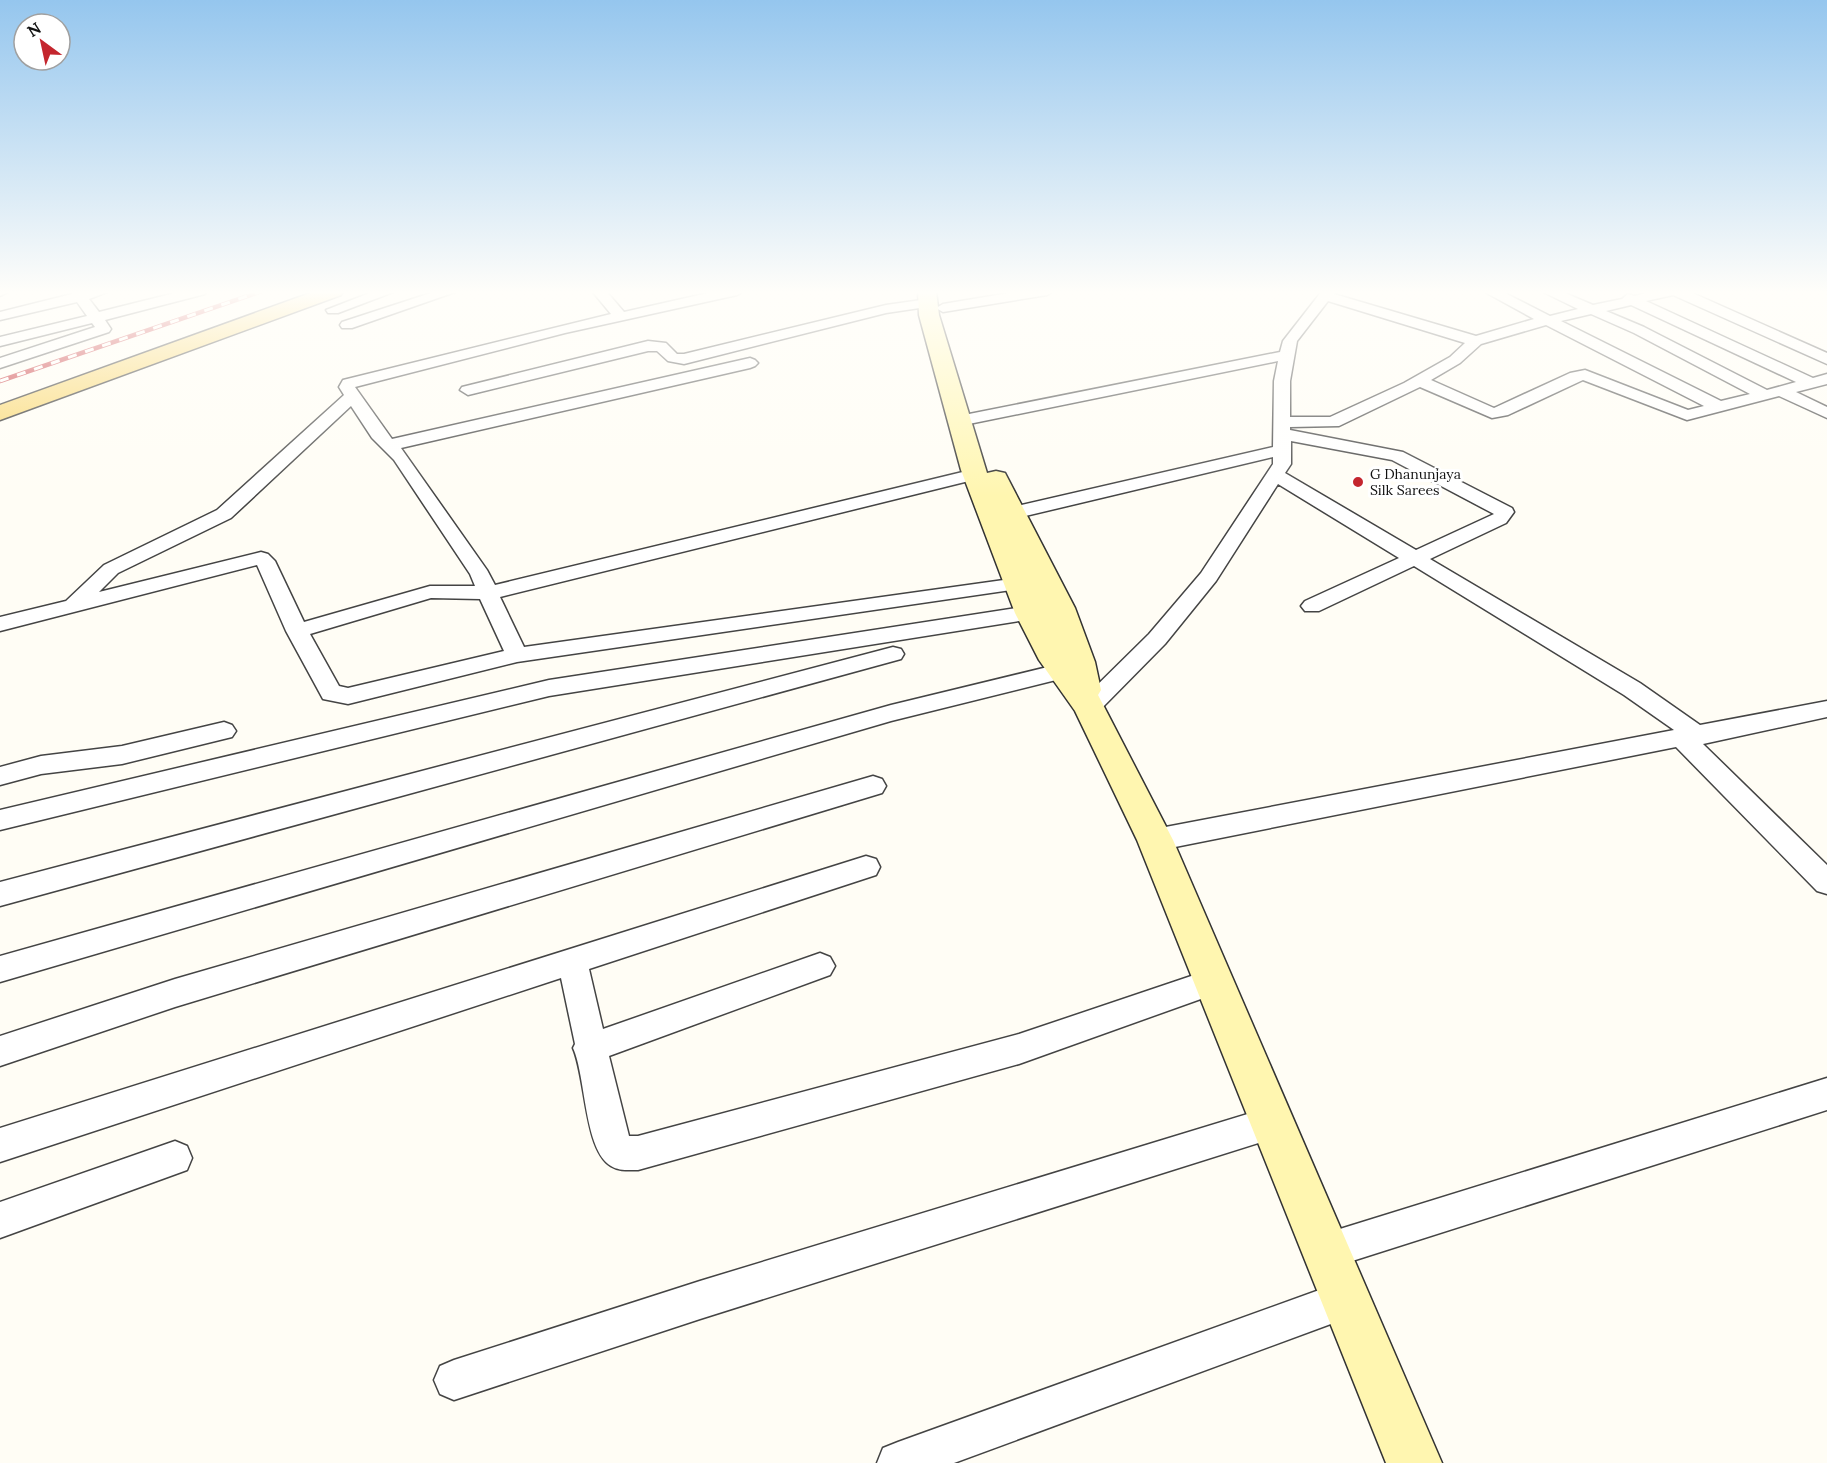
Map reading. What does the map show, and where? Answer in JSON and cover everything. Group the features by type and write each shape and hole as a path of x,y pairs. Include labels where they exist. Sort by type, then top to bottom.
{"main road":[{"path":"0,403 123,359"},
{"path":"0,413 158,359"},
{"path":"950,359 968,419 1046,580 1080,663 1080,694"},
{"path":"968,419 975,474 1029,613 1054,660 1080,694 1155,840 1414,1463"}],"street":[{"path":"440,359 357,379 349,383 347,387 378,434 389,445 480,574 498,619 517,655"},
{"path":"468,390 594,359"},
{"path":"968,419 1266,359"},
{"path":"0,969 810,736 1080,694 1157,639 1209,577 1282,464 1282,381 1286,359"},
{"path":"1013,513 1333,422 1419,381 1456,359"},
{"path":"1624,359 1719,407"},
{"path":"1701,359 1773,393 1827,413"},
{"path":"1769,359 1819,381"},
{"path":"389,445 750,363"},
{"path":"1419,381 1492,412 1502,411 1580,375 1681,413 1693,414 1819,381"},
{"path":"74,605 111,569 224,514 353,396"},
{"path":"1282,435 1383,451 1505,512 1499,519 1312,606"},
{"path":"297,631 430,592 489,593 975,474"},
{"path":"1275,474 1632,689 1691,737 1827,883"},
{"path":"0,624 261,558 266,561 297,631 331,693 338,696 517,655 1018,584"},
{"path":"0,820 549,688 1029,613"},
{"path":"0,894 893,654"},
{"path":"1155,840 1827,709"},
{"path":"0,776 41,765 122,755 224,731"},
{"path":"0,1051 175,993 873,786"},
{"path":"0,1145 866,867"},
{"path":"573,962 589,1048 611,1141 621,1153 638,1153 1019,1049 1215,981"},
{"path":"589,1048 820,966"},
{"path":"1327,1251 1827,1094"},
{"path":"454,1380 722,1293 1274,1122"},
{"path":"0,1220 175,1158"},
{"path":"898,1463 1347,1299"}],"railway":[{"path":"0,381 63,359"}],"place":[{"name":"G Dhanunjaya Silk Sarees","path":"1358,482"}]}
